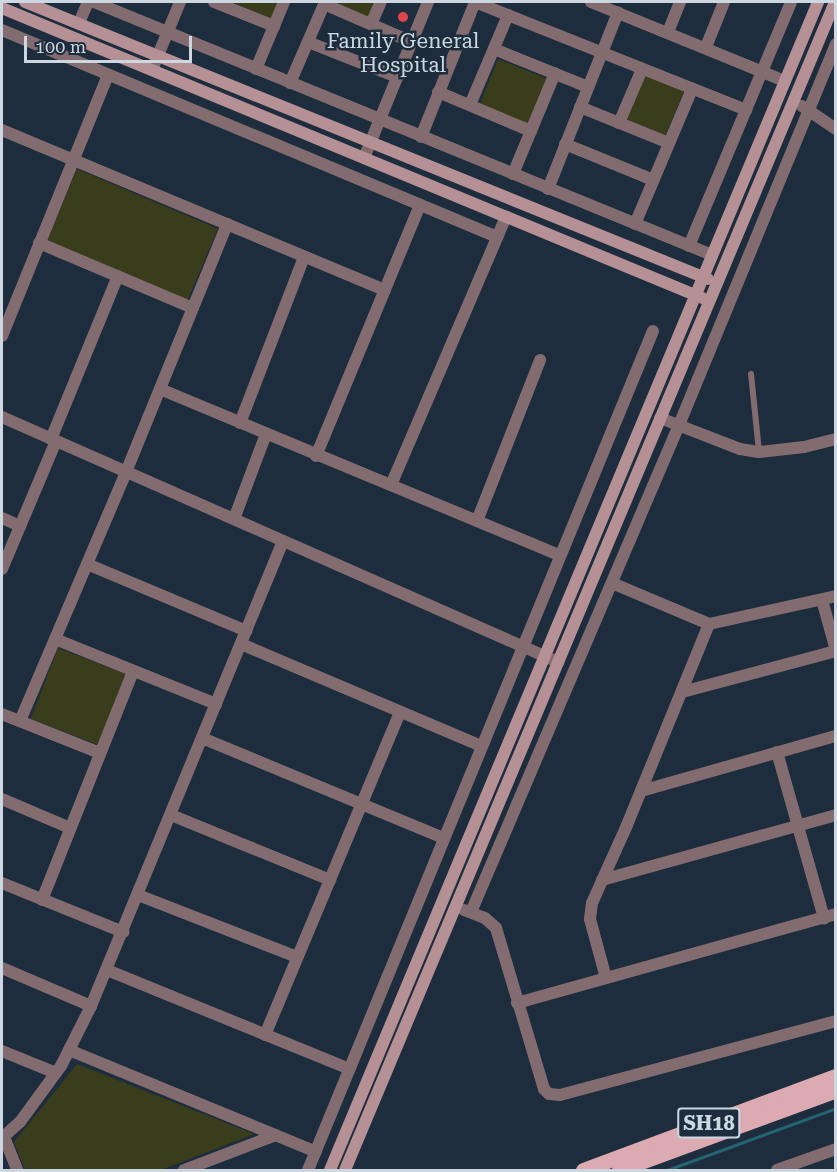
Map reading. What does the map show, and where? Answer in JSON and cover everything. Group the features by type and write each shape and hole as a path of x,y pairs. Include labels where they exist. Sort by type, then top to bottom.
{"main road":[{"name":"SH18","path":"583,1170 836,1076"},
{"name":"SH18","path":"619,1170 836,1090"}],"street":[{"path":"25,2 717,283"},
{"path":"79,23 88,2"},
{"path":"94,2 712,255"},
{"path":"152,70 180,2"},
{"path":"256,69 285,2"},
{"path":"371,24 381,2"},
{"path":"364,158 428,2"},
{"path":"421,137 475,2 746,111"},
{"path":"591,2 785,81"},
{"path":"668,32 680,2"},
{"path":"706,47 724,2"},
{"path":"689,246 791,2"},
{"path":"330,1170 818,2"},
{"path":"345,1170 835,2"},
{"path":"221,3 274,26"},
{"path":"290,83 324,3 412,42"},
{"path":"2,8 709,301"},
{"path":"548,189 618,12"},
{"path":"470,105 508,15"},
{"path":"2,30 497,237"},
{"path":"308,42 397,77"},
{"path":"471,912 679,425 836,44"},
{"path":"494,49 588,87"},
{"path":"619,123 642,69"},
{"path":"513,174 555,73"},
{"path":"2,336 108,75"},
{"path":"635,224 692,89"},
{"path":"438,92 531,131"},
{"path":"793,101 836,129"},
{"path":"580,107 669,143"},
{"path":"2,130 385,290"},
{"path":"565,144 653,180"},
{"path":"316,456 420,205"},
{"path":"391,485 506,217"},
{"path":"20,721 126,472 227,224"},
{"path":"39,243 193,308"},
{"path":"240,423 304,256"},
{"path":"2,569 118,276"},
{"path":"308,1170 653,331"},
{"path":"477,521 540,360"},
{"path":"160,389 316,456 559,555"},
{"path":"2,417 558,662"},
{"path":"660,418 740,449 759,452 804,447 836,440"},
{"path":"234,519 266,434"},
{"path":"2,518 20,526"},
{"path":"17,1170 3,1137 20,1122 56,1073 91,1006 283,541"},
{"path":"87,564 246,631"},
{"path":"612,583 708,624 836,596"},
{"path":"682,692 836,650 822,600"},
{"path":"606,978 590,919 592,903 641,791 708,624"},
{"path":"55,639 216,704"},
{"path":"241,644 481,747"},
{"path":"42,900 133,671"},
{"path":"265,1035 400,713"},
{"path":"2,714 100,753"},
{"path":"641,791 836,736"},
{"path":"202,738 444,838"},
{"path":"517,1003 830,916 797,826 777,752"},
{"path":"2,799 70,828"},
{"path":"171,815 330,880"},
{"path":"602,880 836,815"},
{"path":"2,883 123,932"},
{"path":"138,895 297,957"},
{"path":"456,907 485,918 496,928 544,1089 555,1095 836,1021"},
{"path":"2,968 91,1006"},
{"path":"107,970 350,1069"},
{"path":"69,1050 316,1152"},
{"path":"2,1051 56,1073"},
{"path":"184,1170 211,1166 276,1135"},
{"path":"777,1170 836,1149"}],"lane":[{"path":"751,374 759,452"}],"green space":[{"path":"232,2 280,2 272,19"},
{"path":"331,2 376,2 369,18"},
{"path":"498,59 546,78 528,124 480,104"},
{"path":"645,75 684,91 666,135 627,120"},
{"path":"77,169 218,229 188,300 47,240"},
{"path":"58,648 125,674 98,745 31,719"},
{"path":"77,1064 254,1134 161,1170 25,1170 14,1142"}],"waterway":[{"path":"667,1170 836,1108"}],"place":[{"name":"Family General Hospital","path":"403,17"}]}
